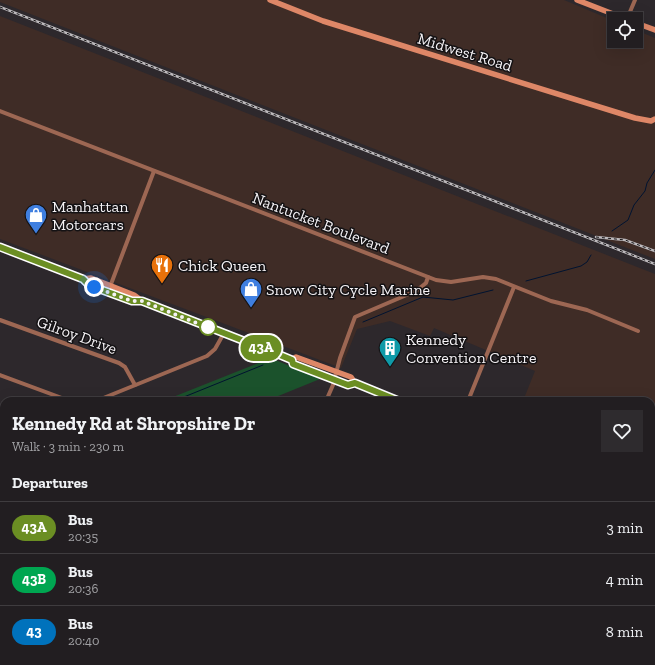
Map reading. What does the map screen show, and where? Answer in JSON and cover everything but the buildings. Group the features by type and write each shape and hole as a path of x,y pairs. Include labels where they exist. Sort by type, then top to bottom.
{"main road":[{"name":"Midwest Road","path":"270,0 323,21 403,47 635,118 651,121 655,120"},
{"path":"580,1 609,12"},
{"path":"643,26 655,30"},
{"path":"0,247 83,279 89,285 132,301 142,301"},
{"path":"83,279 91,278 134,295 142,301 292,360 293,364 334,380 348,385 355,383"},
{"path":"292,360 296,357 336,371 351,377 355,383 389,397"}],"street":[{"path":"630,12 635,0"},
{"name":"Nantucket Boulevard","path":"0,111 428,277 447,282 487,278 496,279 552,301 587,310 638,331"},
{"path":"108,292 154,171"},
{"path":"328,397 355,317 416,291 426,283 428,277"},
{"path":"470,397 514,287"},
{"name":"Gilroy Drive","path":"0,320 119,363 125,367 135,385"},
{"path":"106,397 208,356 215,349 224,333"},
{"path":"0,375 59,397"}],"shaded area":[{"path":"0,0 564,0 607,18 607,48 643,48 643,33 655,38 655,259 0,2"},
{"path":"0,16 655,274 655,397 525,397 535,371 434,328 430,336 390,321 357,329 341,368 0,239"}],"green space":[{"path":"271,358 320,379 276,397 173,397"}],"waterway":[{"path":"612,231 628,220 634,205 645,191 647,183 655,170"},
{"path":"526,281 581,266 587,262 591,255"},
{"path":"363,322 423,297 453,300 493,290"},
{"path":"184,397 263,365"}],"railway":[{"path":"0,7 655,264"},
{"path":"596,237 625,240 655,251"}],"bus line":[{"name":"43A","path":"0,247 83,279 89,285 94,287 132,301 142,301 280,355 292,360 293,364 348,385 355,383 389,397"}],"place":[{"name":"Manhattan Motorcars","path":"36,234"},
{"name":"Chick Queen","path":"162,284"},
{"name":"Snow City Cycle Marine","path":"251,308"},
{"name":"Kennedy Convention Centre","path":"390,368"}],"route":[{"path":"94,287 132,301 142,301 209,328 208,327"}]}
